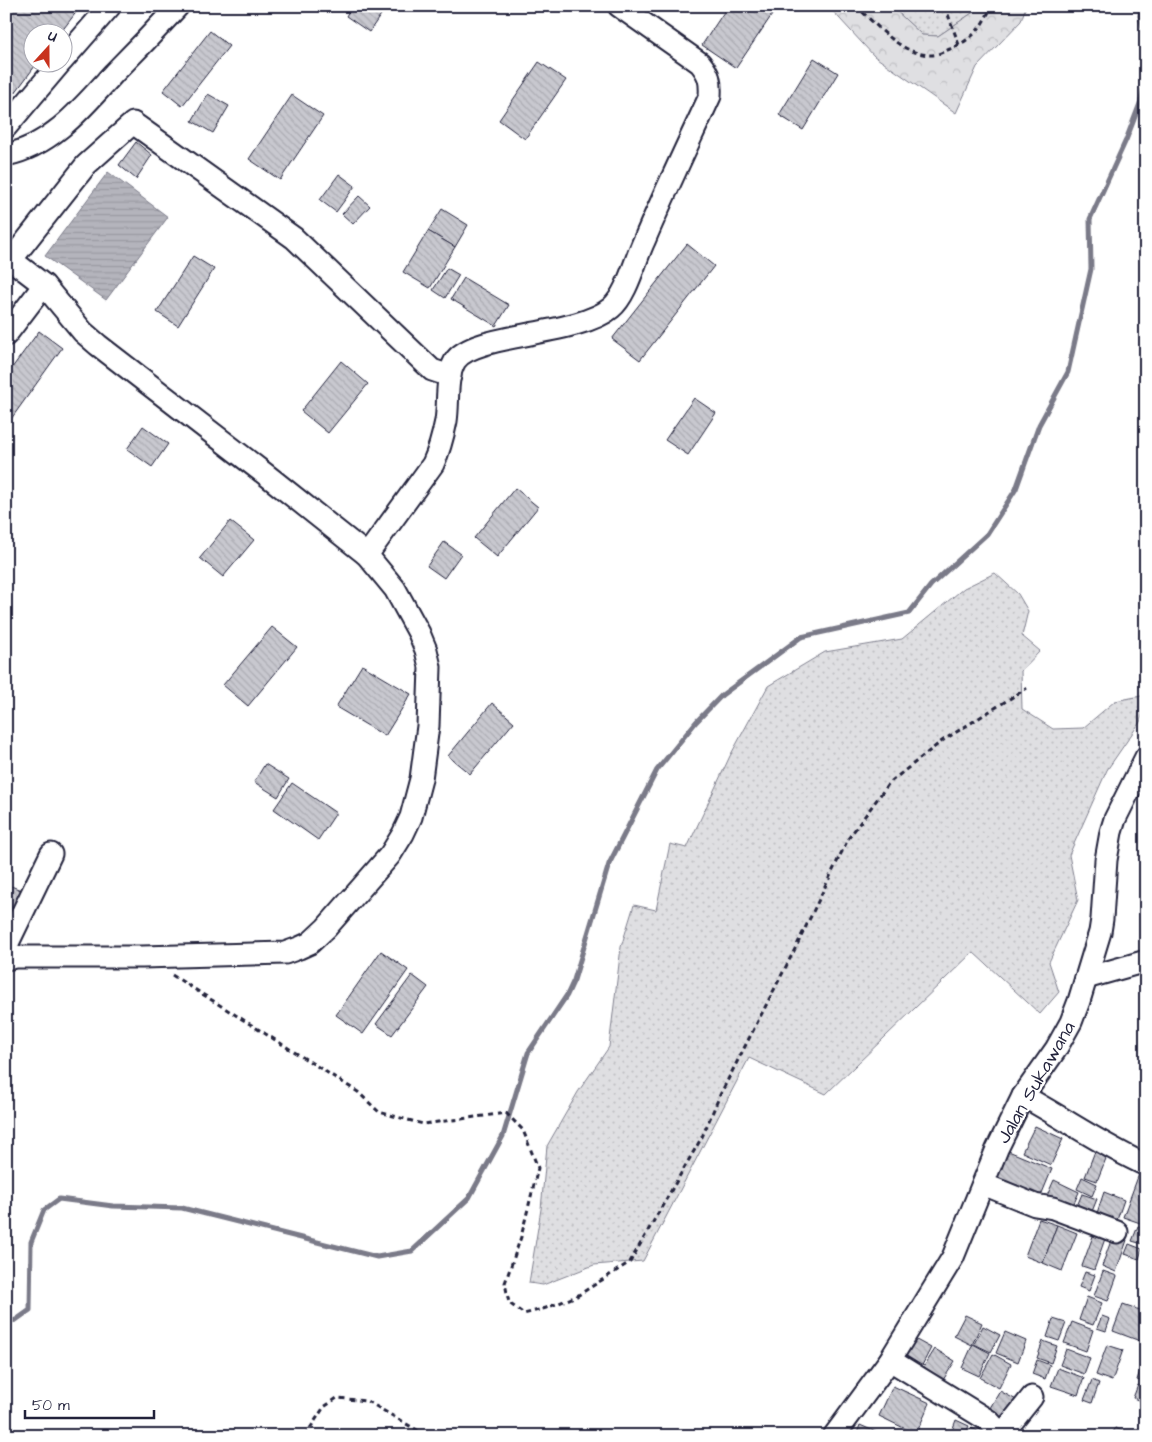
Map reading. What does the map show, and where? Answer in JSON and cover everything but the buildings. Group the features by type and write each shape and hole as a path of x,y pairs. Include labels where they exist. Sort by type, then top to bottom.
{"street":[{"path":"72,50 110,6"},
{"path":"6,155 32,147 68,120 178,6"},
{"path":"367,555 433,464 439,451 446,421 450,376 456,360 463,352 498,341 587,322 612,308 625,286 643,241 710,96 711,83 708,73 700,62 619,6"},
{"path":"6,127 53,72"},
{"path":"6,959 15,957 285,953 310,943 326,928 390,854 403,834 418,797 421,779 428,726 430,667 426,650 406,607 395,589 367,555 98,345 83,332 44,285 9,258 86,165 132,123 294,238 432,370 450,376"},
{"path":"6,335 44,285"},
{"name":"Jalan Sukawana","path":"834,1436 890,1360 953,1257 983,1184 1023,1096 1056,1049 1071,1022 1096,948 1102,918 1106,860 1111,832 1115,819 1146,757"},
{"path":"6,947 51,854"},
{"path":"1086,978 1146,961"},
{"path":"1023,1096 1054,1112 1107,1145 1146,1165"},
{"path":"983,1184 1035,1205 1053,1208 1117,1232"},
{"path":"890,1360 989,1421 999,1430 1008,1427 1032,1398"}],"path":[{"path":"856,6 902,46 919,53 934,55 968,41 979,30 992,6"},
{"path":"945,6 959,45"},
{"path":"142,956 358,1092 379,1112 424,1124 506,1113 523,1130 538,1168 521,1237 505,1282 509,1304 524,1314 546,1308 578,1296 630,1262 702,1137 720,1095 797,945 848,839 889,783 942,742 1027,688"},
{"path":"306,1436 324,1407 337,1398 367,1402 427,1436"},
{"path":"549,1436 552,1433 563,1431 571,1436"},
{"path":"641,1436 648,1433 656,1436"}],"green space":[{"path":"828,6 891,6 922,35 938,36 978,9 979,6 1026,6 1021,21 977,67 956,113 874,56"},
{"path":"891,6 979,6 978,9 938,36 922,35"},
{"path":"995,573 1018,594 1028,611 1022,636 1040,651 1021,671 1022,709 1053,729 1083,728 1115,701 1146,695 1146,703 1140,722 1107,770 1069,855 1078,900 1049,962 1059,992 1040,1014 973,952 826,1094 749,1058 643,1261 594,1265 543,1285 529,1283 541,1209 547,1146 578,1092 609,1047 621,947 634,905 656,910 670,844 687,848 730,756 768,686 825,652 902,639 964,588"}],"shaded area":[{"path":"108,172 168,217 106,300 45,256"}],"waterway":[{"path":"1141,6 1140,16 1146,41"},
{"path":"6,1322 16,1320 30,1310 31,1242 44,1210 59,1199 113,1206 182,1208 377,1257 412,1251 469,1198 503,1136 528,1053 567,995 574,980 609,864 657,770 696,722 722,695 801,637 909,613 931,585 987,534 1016,489 1039,425 1068,372 1091,269 1090,219 1126,140 1141,101 1146,74"}]}
